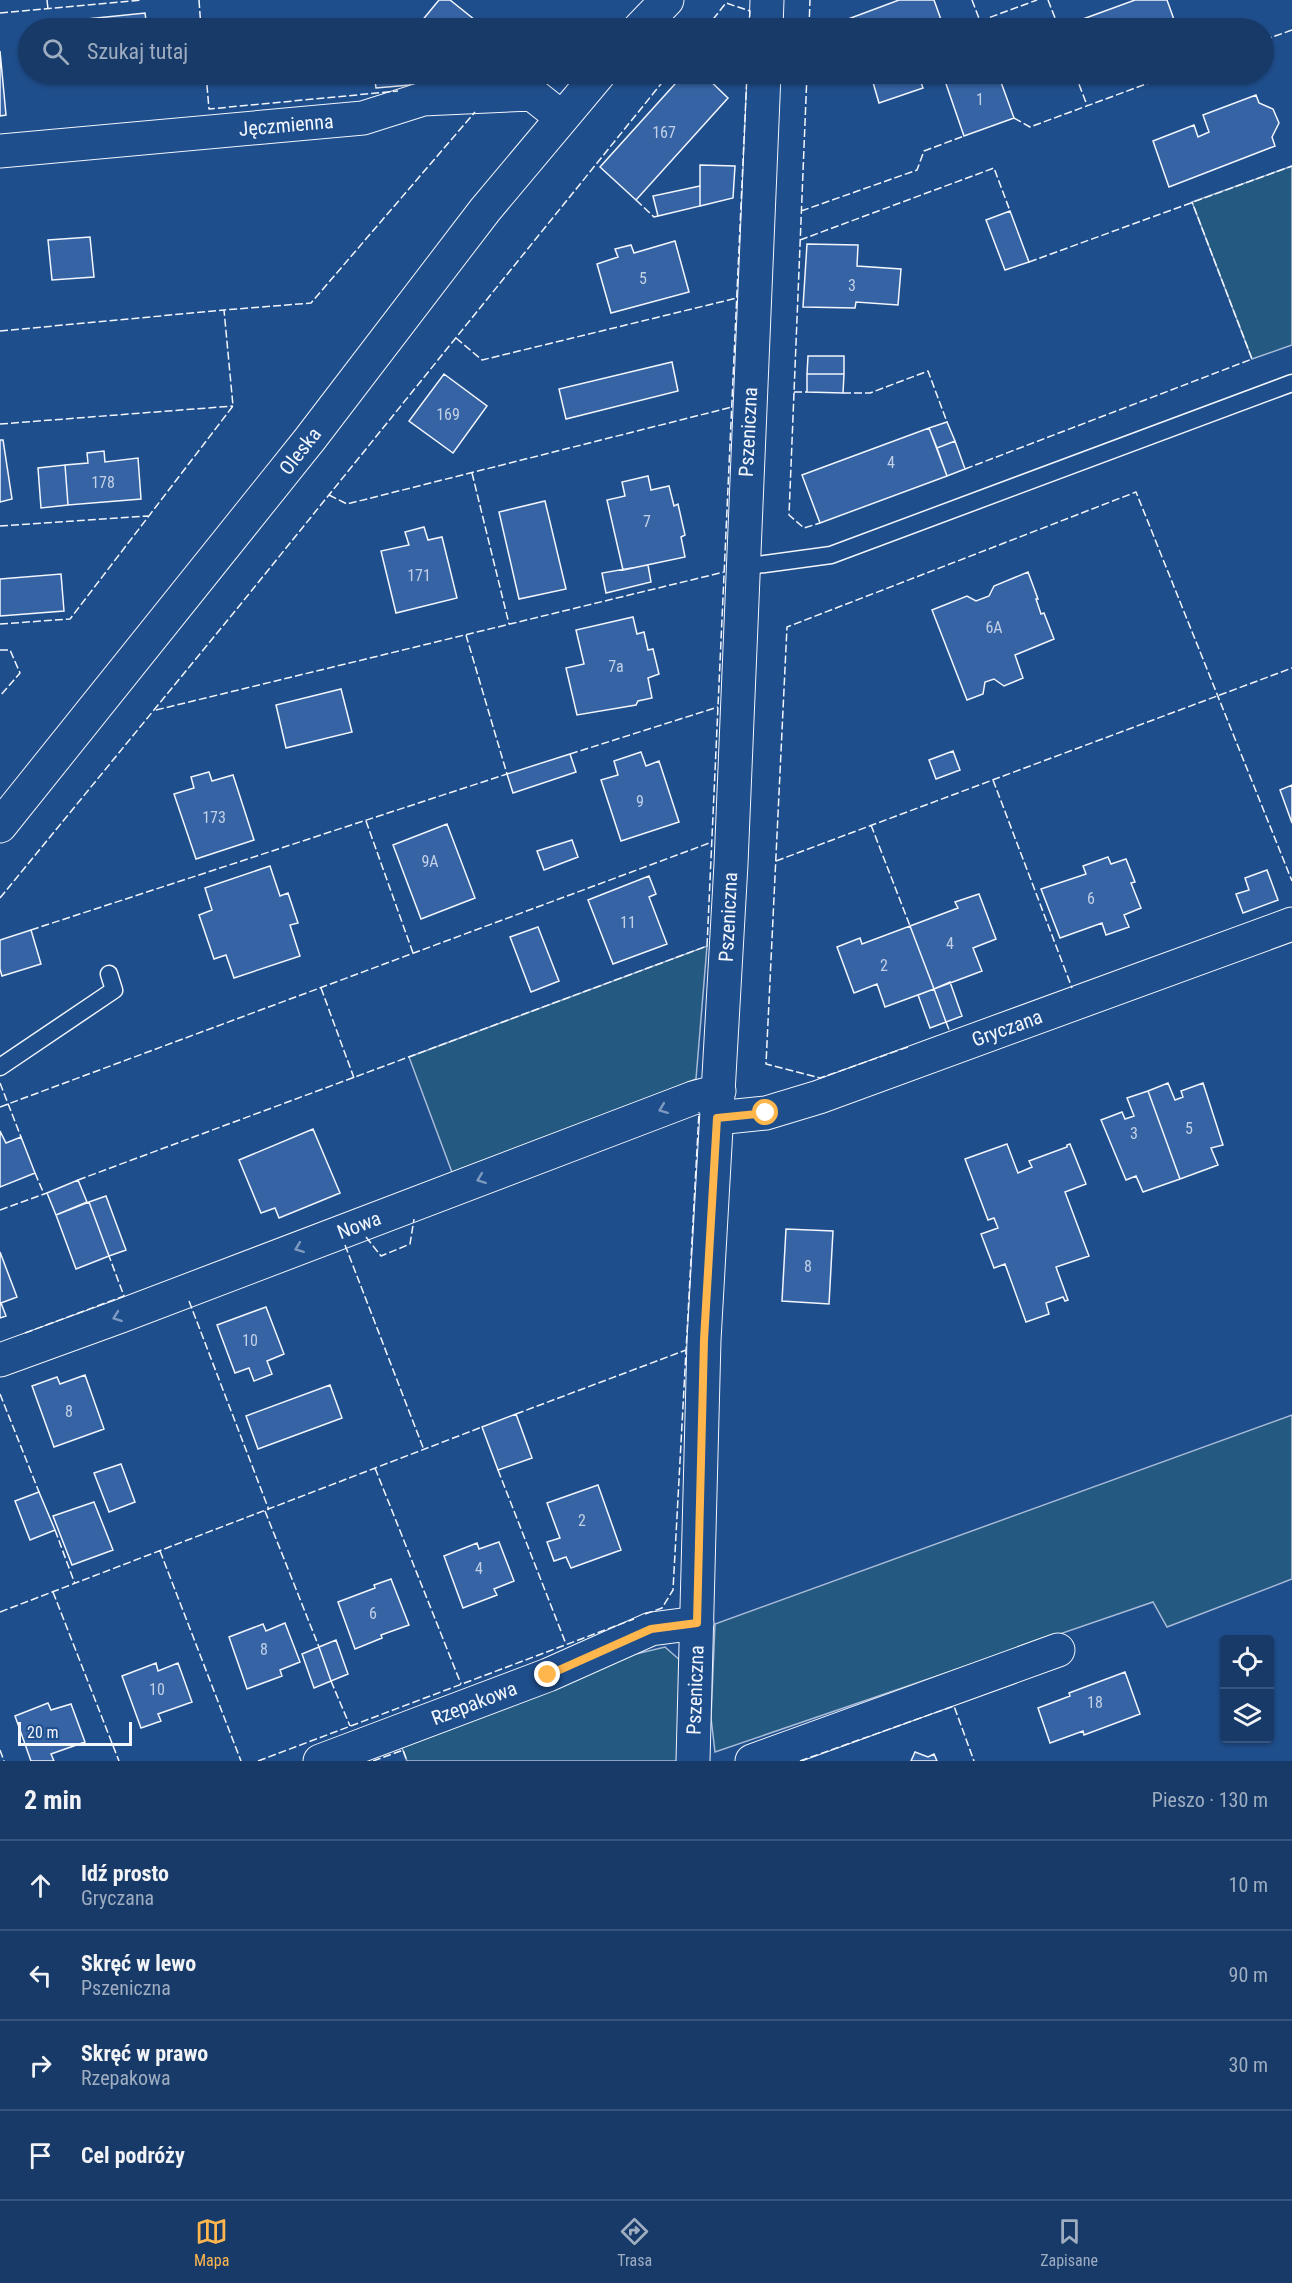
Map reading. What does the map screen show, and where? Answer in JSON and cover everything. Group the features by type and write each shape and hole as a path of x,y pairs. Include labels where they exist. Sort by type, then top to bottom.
{"street":[{"path":"650,18 667,0"},
{"path":"766,18 767,0"},
{"name":"Oleska","path":"0,826 302,448 485,210 590,84"},
{"name":"Pszeniczna","path":"693,1761 704,1340 718,1105 764,84"},
{"name":"Jęczmienna","path":"0,151 363,118 423,99 531,94 561,117"},
{"name":"Gryczana","path":"718,1105 766,1113 819,1097 1292,924"},
{"name":"Nowa","path":"0,1360 693,1098 718,1105"},
{"name":"Rzepakowa","path":"320,1761 548,1675 651,1629 697,1623"},
{"path":"752,1761 1058,1650"}],"lane":[{"path":"742,567 831,555 1292,383"},
{"path":"0,1067 114,990 109,974"}],"shaded area":[{"path":"1292,166 1292,345 1252,359 1192,202"},
{"path":"707,946 696,1079 453,1175 409,1057"},
{"path":"1292,1415 1292,1579 1167,1627 1153,1602 715,1752 711,1718 715,1624"},
{"path":"665,1647 682,1662 679,1761 407,1761 396,1732 548,1675"}],"building":[{"path":"439,0 450,0 472,18 424,18"},
{"path":"899,0 934,0 940,18 851,18"},
{"path":"1135,0 1167,0 1173,18 1086,18"},
{"path":"145,13 146,18 97,18"},
{"path":"0,51 6,115 0,116"},
{"path":"375,84 410,85 376,88"},
{"path":"675,84 713,84 728,98 636,200 600,167"},
{"path":"873,84 922,84 923,88 879,103"},
{"path":"946,84 1002,84 1014,118 964,136"},
{"path":"1256,95 1259,103 1273,109 1279,123 1272,137 1275,146 1169,187 1153,141 1194,125 1198,137 1209,132 1203,115"},
{"path":"700,165 735,166 733,198 700,206"},
{"path":"700,186 700,206 658,216 653,196"},
{"path":"1010,211 1029,262 1005,270 986,220"},
{"path":"90,237 94,277 52,280 48,240"},
{"path":"675,241 689,292 611,313 597,264 618,257 615,249 631,245 634,253"},
{"path":"807,244 858,245 857,266 901,269 898,305 856,302 855,308 803,307"},
{"path":"808,356 844,356 844,374 807,374"},
{"path":"672,362 678,391 566,419 559,389"},
{"path":"444,374 487,406 453,453 409,421"},
{"path":"807,374 844,374 843,393 807,392"},
{"path":"947,422 955,441 937,448 929,428"},
{"path":"929,428 947,476 820,523 802,475"},
{"path":"0,440 3,440 12,499 0,502"},
{"path":"955,441 965,469 947,476 937,448"},
{"path":"104,451 105,462 138,458 141,499 68,505 65,465 88,463 87,453"},
{"path":"65,465 68,505 41,508 38,468"},
{"path":"648,476 651,490 669,486 674,506 678,504 685,535 681,537 685,557 623,570 607,500 625,496 622,482"},
{"path":"545,501 566,589 519,599 499,512"},
{"path":"424,527 428,540 442,537 457,598 396,613 381,551 409,545 405,532"},
{"path":"648,565 651,582 606,593 602,573"},
{"path":"1028,572 1041,614 1044,613 1054,639 1015,655 1023,678 1004,686 994,679 985,682 983,694 967,700 932,610 967,596 976,601 989,596 994,586"},
{"path":"61,574 64,611 0,616 0,579"},
{"path":"633,617 637,634 644,632 648,650 653,649 659,674 648,678 652,698 638,701 636,705 577,715 566,668 584,664 576,630"},
{"path":"341,689 352,732 286,748 276,705"},
{"path":"953,751 960,770 936,779 929,760"},
{"path":"641,752 646,766 659,761 679,822 621,841 601,780 618,775 614,761"},
{"path":"570,754 576,772 513,793 507,774"},
{"path":"209,772 212,781 233,775 254,840 196,859 174,794 194,788 191,777"},
{"path":"1292,785 1292,823 1280,790"},
{"path":"447,824 475,898 421,919 393,845"},
{"path":"572,840 578,857 544,870 537,851"},
{"path":"1108,857 1111,864 1126,859 1135,882 1131,883 1141,908 1124,915 1129,927 1106,935 1102,923 1060,938 1041,889 1086,874 1083,866"},
{"path":"270,866 280,896 288,893 298,923 290,925 300,956 234,978 226,955 214,959 199,915 212,910 205,888"},
{"path":"1267,870 1278,900 1243,913 1236,894 1249,890 1245,878"},
{"path":"649,876 656,894 649,897 667,944 613,964 588,900"},
{"path":"979,894 996,939 973,948 982,971 934,989 910,926 958,908 955,902"},
{"path":"910,926 934,989 885,1007 877,984 854,993 837,947 860,938 862,944"},
{"path":"538,927 559,981 531,992 510,937"},
{"path":"31,930 41,964 2,976 0,940"},
{"path":"950,982 962,1016 946,1022 934,989"},
{"path":"934,989 946,1022 930,1028 918,995"},
{"path":"1168,1083 1175,1100 1183,1097 1181,1091 1203,1083 1223,1145 1211,1148 1218,1165 1180,1179 1148,1091"},
{"path":"1148,1091 1180,1179 1143,1192 1136,1176 1126,1180 1101,1120 1122,1112 1125,1119 1134,1116 1127,1098"},
{"path":"313,1129 340,1193 279,1218 275,1208 261,1213 239,1160"},
{"path":"0,1131 6,1143 21,1137 35,1173 0,1187"},
{"path":"1007,1144 1018,1173 1032,1167 1029,1161 1070,1144 1086,1184 1065,1192 1089,1256 1056,1267 1068,1300 1065,1301 1063,1297 1046,1303 1049,1314 1026,1322 1005,1264 994,1268 981,1234 998,1228 994,1218 988,1220 965,1159"},
{"path":"78,1180 87,1202 56,1215 47,1193"},
{"path":"106,1196 126,1250 109,1256 89,1202"},
{"path":"89,1202 109,1256 76,1269 56,1215"},
{"path":"786,1229 833,1231 829,1304 782,1301"},
{"path":"0,1252 17,1297 1,1303 6,1316 0,1318"},
{"path":"266,1307 284,1354 267,1361 272,1374 254,1381 249,1368 235,1373 217,1325"},
{"path":"85,1375 104,1429 54,1447 32,1386 57,1377 60,1384"},
{"path":"330,1385 342,1418 258,1449 246,1416"},
{"path":"516,1414 532,1458 498,1470 482,1427"},
{"path":"121,1464 135,1502 109,1512 94,1473"},
{"path":"598,1485 621,1550 571,1568 566,1557 554,1561 547,1542 560,1538 547,1503"},
{"path":"39,1492 55,1530 30,1540 15,1501"},
{"path":"94,1502 113,1550 72,1565 53,1516"},
{"path":"499,1542 514,1581 494,1589 497,1595 463,1608 444,1556 477,1543 479,1549"},
{"path":"391,1579 409,1625 381,1635 382,1638 355,1649 338,1602 375,1588 374,1585"},
{"path":"285,1623 300,1662 280,1670 282,1676 247,1689 229,1637 263,1624 266,1631"},
{"path":"336,1640 348,1674 331,1681 319,1647"},
{"path":"319,1647 331,1681 314,1688 302,1654"},
{"path":"156,1663 158,1671 178,1663 192,1702 158,1714 161,1721 141,1728 122,1676"},
{"path":"1125,1672 1140,1714 1084,1735 1083,1731 1050,1743 1038,1708 1070,1696 1069,1693"},
{"path":"48,1703 51,1710 71,1704 85,1742 51,1754 54,1761 31,1761 15,1716"},
{"path":"915,1752 928,1757 934,1754 937,1761 911,1761"}],"fence":[{"path":"47,0 48,9"},
{"path":"0,13 142,0"},
{"path":"199,0 200,18"},
{"path":"809,18 810,0"},
{"path":"972,0 979,18"},
{"path":"988,18 1037,0"},
{"path":"1048,0 1055,18"},
{"path":"714,18 726,3 750,11 750,18"},
{"path":"1274,36 1292,30"},
{"path":"207,84 209,109 398,91"},
{"path":"0,898 661,84"},
{"path":"78,1180 707,946 747,84"},
{"path":"807,84 789,515 804,528 820,523"},
{"path":"1079,84 1087,105"},
{"path":"1014,118 1030,127 1146,84"},
{"path":"0,624 70,619 233,406 224,310 311,303 475,112"},
{"path":"801,211 917,170 924,151 964,136"},
{"path":"1029,262 1292,166"},
{"path":"800,240 994,168 1010,211"},
{"path":"636,200 654,217 658,216"},
{"path":"965,469 1252,359 1192,202"},
{"path":"456,338 482,360 737,298"},
{"path":"0,331 224,310"},
{"path":"843,393 870,393 928,371 947,422"},
{"path":"794,392 807,392"},
{"path":"0,424 233,406"},
{"path":"329,495 347,504 732,407"},
{"path":"472,473 509,624"},
{"path":"908,1047 820,1078 766,1064 787,627 1136,492 1292,881"},
{"path":"0,526 148,516"},
{"path":"156,710 724,572"},
{"path":"31,930 507,774 466,635"},
{"path":"0,650 10,650 20,673 0,696"},
{"path":"776,861 1292,668"},
{"path":"570,754 718,707"},
{"path":"993,780 1072,988"},
{"path":"366,821 413,953"},
{"path":"871,825 910,926"},
{"path":"0,1107 712,842"},
{"path":"321,988 354,1078"},
{"path":"946,1022 950,1032"},
{"path":"0,1083 21,1137"},
{"path":"645,1614 662,1608 673,1590 699,1112"},
{"path":"35,1173 44,1194"},
{"path":"0,1210 47,1193"},
{"path":"366,1237 381,1256 410,1244 414,1219"},
{"path":"345,1245 424,1450"},
{"path":"25,1333 124,1296 109,1256"},
{"path":"189,1301 269,1510"},
{"path":"516,1414 686,1350"},
{"path":"0,1394 39,1492"},
{"path":"0,1612 482,1427"},
{"path":"375,1468 461,1684"},
{"path":"498,1470 566,1644"},
{"path":"265,1511 319,1647"},
{"path":"55,1530 75,1584"},
{"path":"160,1551 241,1761"},
{"path":"53,1592 119,1761"},
{"path":"258,1761 634,1619"},
{"path":"331,1681 350,1726"},
{"path":"800,1761 954,1706 974,1761"},
{"path":"0,1750 4,1761"},
{"path":"373,1761 403,1750 407,1761"}],"route":[{"path":"548,1675 651,1629 697,1623 704,1340 717,1118 766,1113"}]}
